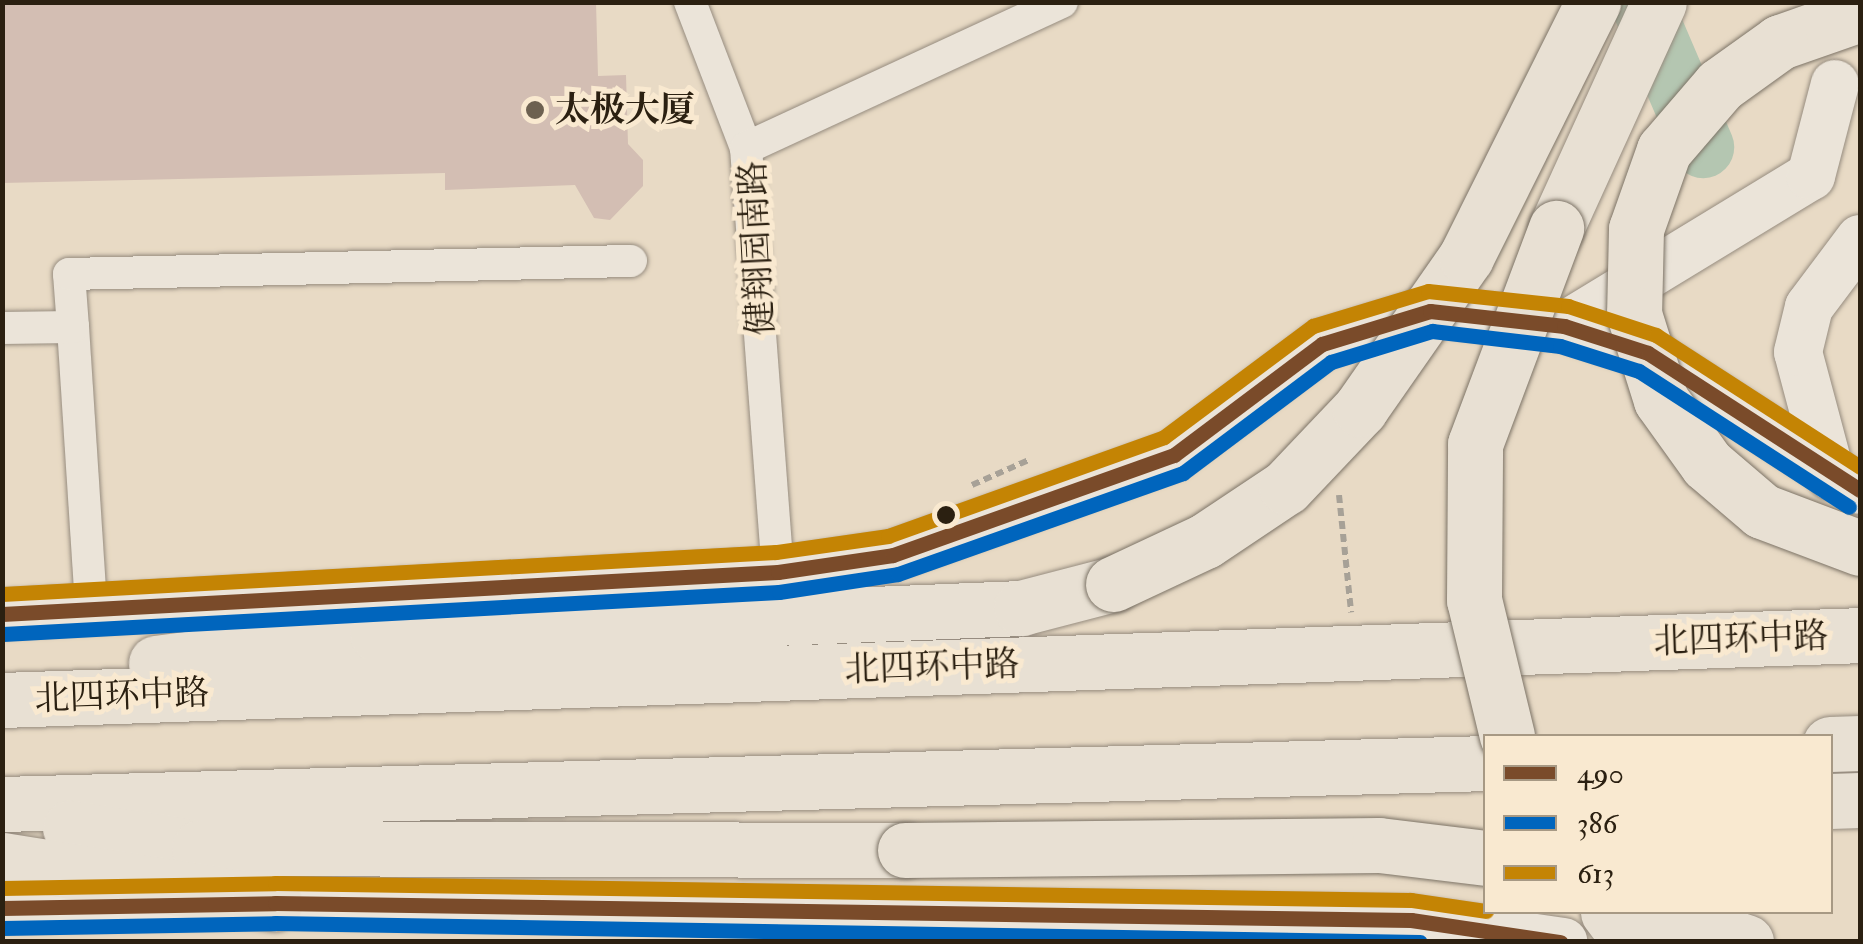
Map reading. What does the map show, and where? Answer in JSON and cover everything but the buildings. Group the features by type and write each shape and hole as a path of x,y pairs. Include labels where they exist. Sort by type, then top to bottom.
{"highway":[{"path":"2,682 377,634 1021,608 1113,584 1205,541 1286,486 1360,409 1466,257 1593,2"},
{"path":"1508,734 1474,600 1475,444 1540,264 1659,2"},
{"path":"1860,14 1780,42 1720,85 1664,150 1636,229 1634,314 1660,400 1707,464 1762,510 1860,548"},
{"name":"北四环中路","path":"2,700 1860,634"},
{"path":"1833,744 1860,742"},
{"path":"2,804 1483,763"},
{"path":"1833,802 1860,800"},
{"path":"2,817 199,848 905,850 1379,845 1483,858"},
{"path":"2,860 275,903"},
{"path":"1610,914 1631,942"},
{"path":"1660,914 1746,942"}],"street":[{"path":"690,2 746,148"},
{"name":"健翔园南路","path":"778,572 746,148 1062,2"},
{"path":"1564,326 1811,176 1848,88 1793,2"},
{"path":"1846,483 1798,352 1810,307 1860,239"},
{"path":"92,608 69,274 631,260"},
{"path":"2,614 778,572 893,555 1174,455 1322,344 1430,311 1564,326 1648,353 1846,483"},
{"path":"2,328 73,327"},
{"path":"2,908 275,903 1411,920 1562,942"}],"waterway":[{"path":"1641,2 1703,147"}],"transit line":[{"name":"613","path":"2,594 776,552 888,536 1164,437 1313,326 1428,291 1568,306 1656,335 1860,467"},
{"name":"490","path":"2,614 778,572 893,555 1174,455 1322,344 1430,311 1564,326 1648,353 1860,490"},
{"name":"386","path":"3,634 779,592 898,574 1183,473 1331,362 1432,331 1560,346 1639,371 1849,507"},
{"name":"613","path":"2,888 275,883 1411,900 1483,911"},
{"name":"490","path":"2,908 275,903 1411,920 1560,942"},
{"name":"386","path":"2,928 275,923 1420,942"}],"place":[{"name":"太极大厦","path":"535,110"}]}
